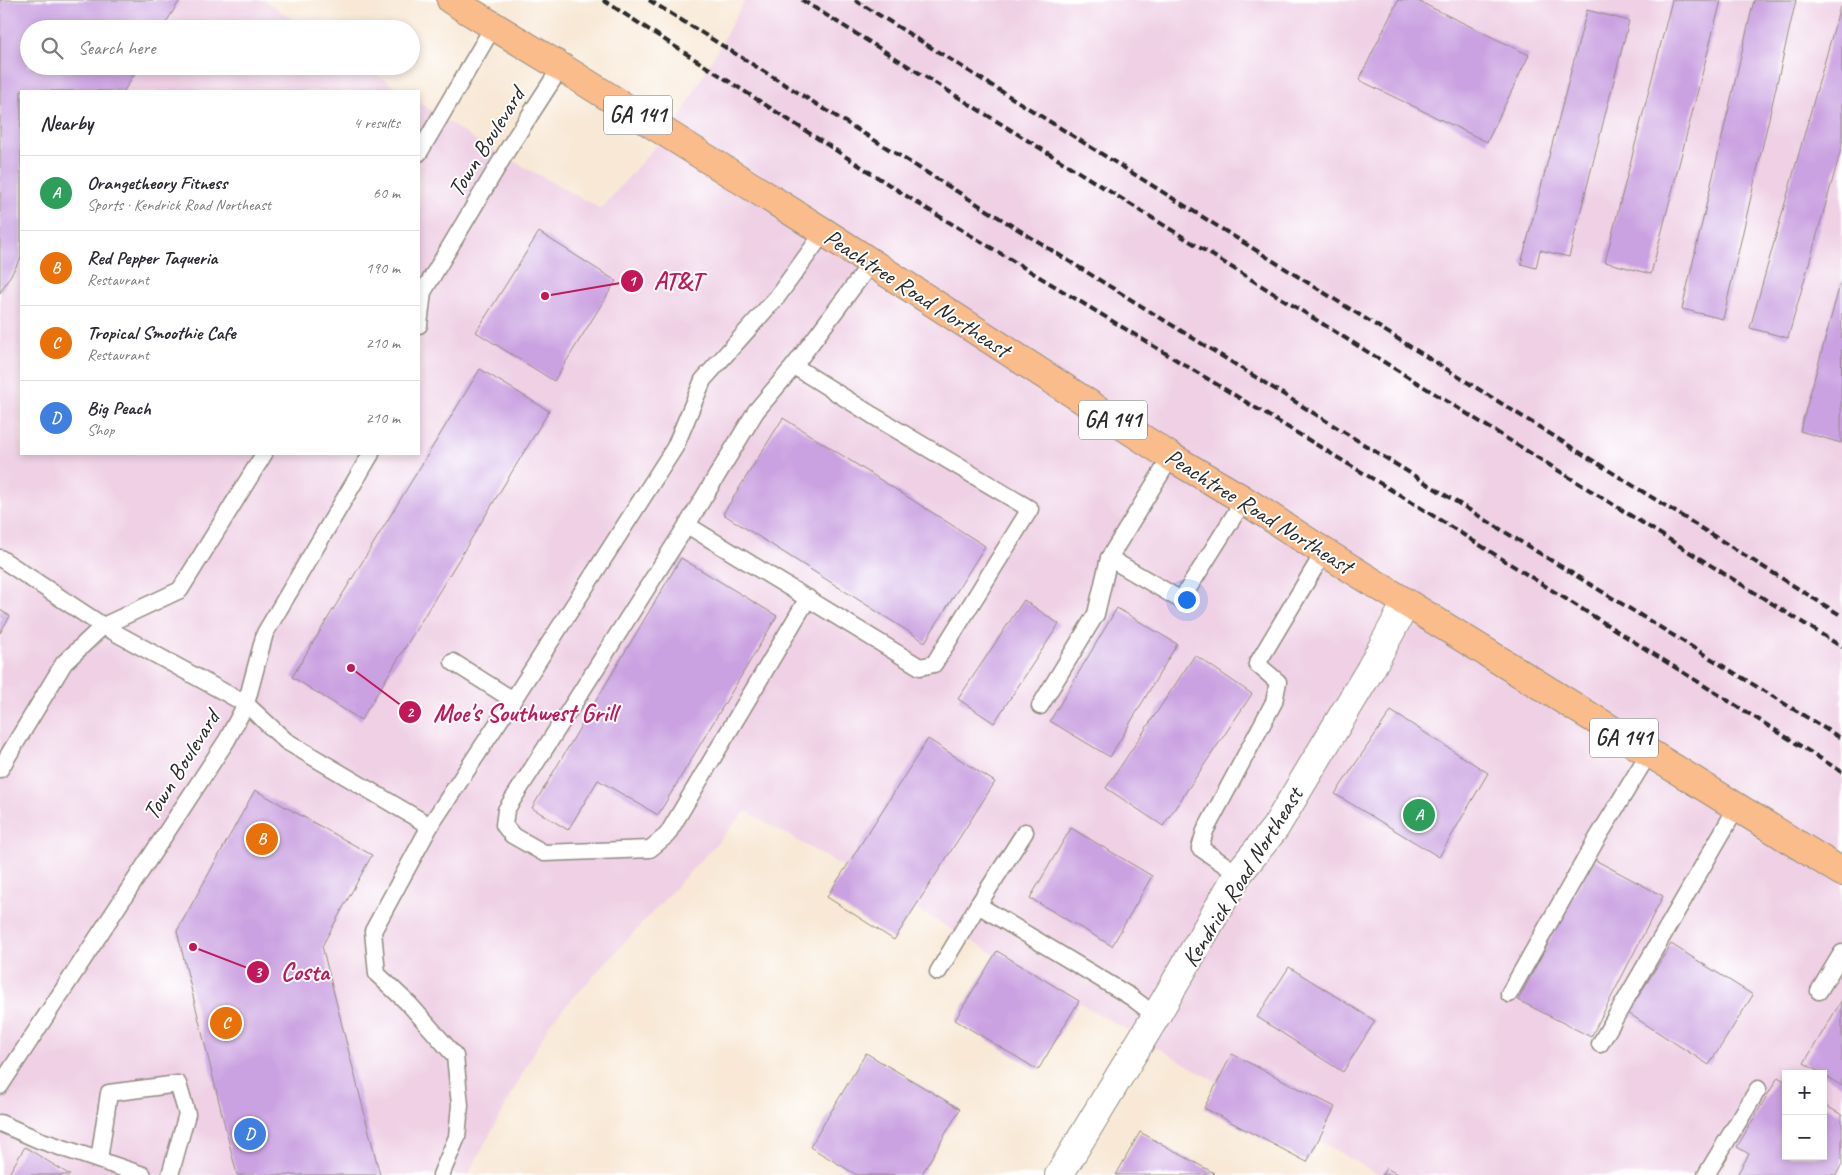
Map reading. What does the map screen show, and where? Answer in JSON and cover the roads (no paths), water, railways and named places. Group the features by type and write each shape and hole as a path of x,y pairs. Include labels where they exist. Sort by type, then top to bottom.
{"highway":[{"name":"Peachtree Road Northeast","path":"450,0 561,67 824,232 1171,457 1244,500 1324,552 1842,872"}],"street":[{"name":"Kendrick Road Northeast","path":"1059,1175 1156,1016 1238,874 1275,828 1370,670 1406,603"}],"lane":[{"path":"420,151 493,27"},
{"name":"Town Boulevard","path":"420,317 423,292 508,149 561,67"},
{"path":"441,1175 457,1137 460,1106 455,1056 410,1005 377,974 373,931 430,826 675,447 703,380 777,297 824,232"},
{"path":"808,598 667,835 650,849 544,853 512,835 504,825 506,810 687,526 756,411 794,366 871,264"},
{"path":"687,526 920,666 934,664 1030,509 880,420 794,366"},
{"path":"0,769 64,663 103,626 180,590 263,455"},
{"name":"Town Boulevard","path":"0,1086 214,760 246,704 265,633 370,455"},
{"path":"1040,706 1096,614 1109,558 1171,457"},
{"path":"1109,558 1181,600 1244,500"},
{"path":"1238,874 1200,848 1205,831 1274,702 1278,682 1256,664 1324,552"},
{"path":"0,558 103,626 246,704 286,741 430,826"},
{"path":"452,662 513,700"},
{"path":"1509,994 1595,842 1649,753"},
{"path":"1600,1044 1737,807"},
{"path":"938,972 1025,832"},
{"path":"978,905 1131,997 1156,1016"},
{"path":"1818,991 1842,953"},
{"path":"98,1160 109,1093 178,1084 187,1114 170,1175"},
{"path":"1706,1175 1758,1090"},
{"path":"0,1123 39,1140 143,1175"}],"railway":[{"path":"603,0 919,204 1416,505 1842,772"},
{"path":"649,0 1500,529 1842,739"},
{"path":"802,0 1842,647"},
{"path":"855,0 1842,616"}],"place":[{"name":"AT&T","path":"545,296"},
{"name":"Moe's Southwest Grill","path":"351,668"},
{"name":"Orangetheory Fitness","path":"1419,815"},
{"name":"Red Pepper Taqueria","path":"262,839"},
{"name":"Costa","path":"193,947"},
{"name":"Tropical Smoothie Cafe","path":"226,1023"},
{"name":"Big Peach","path":"250,1134"}]}
